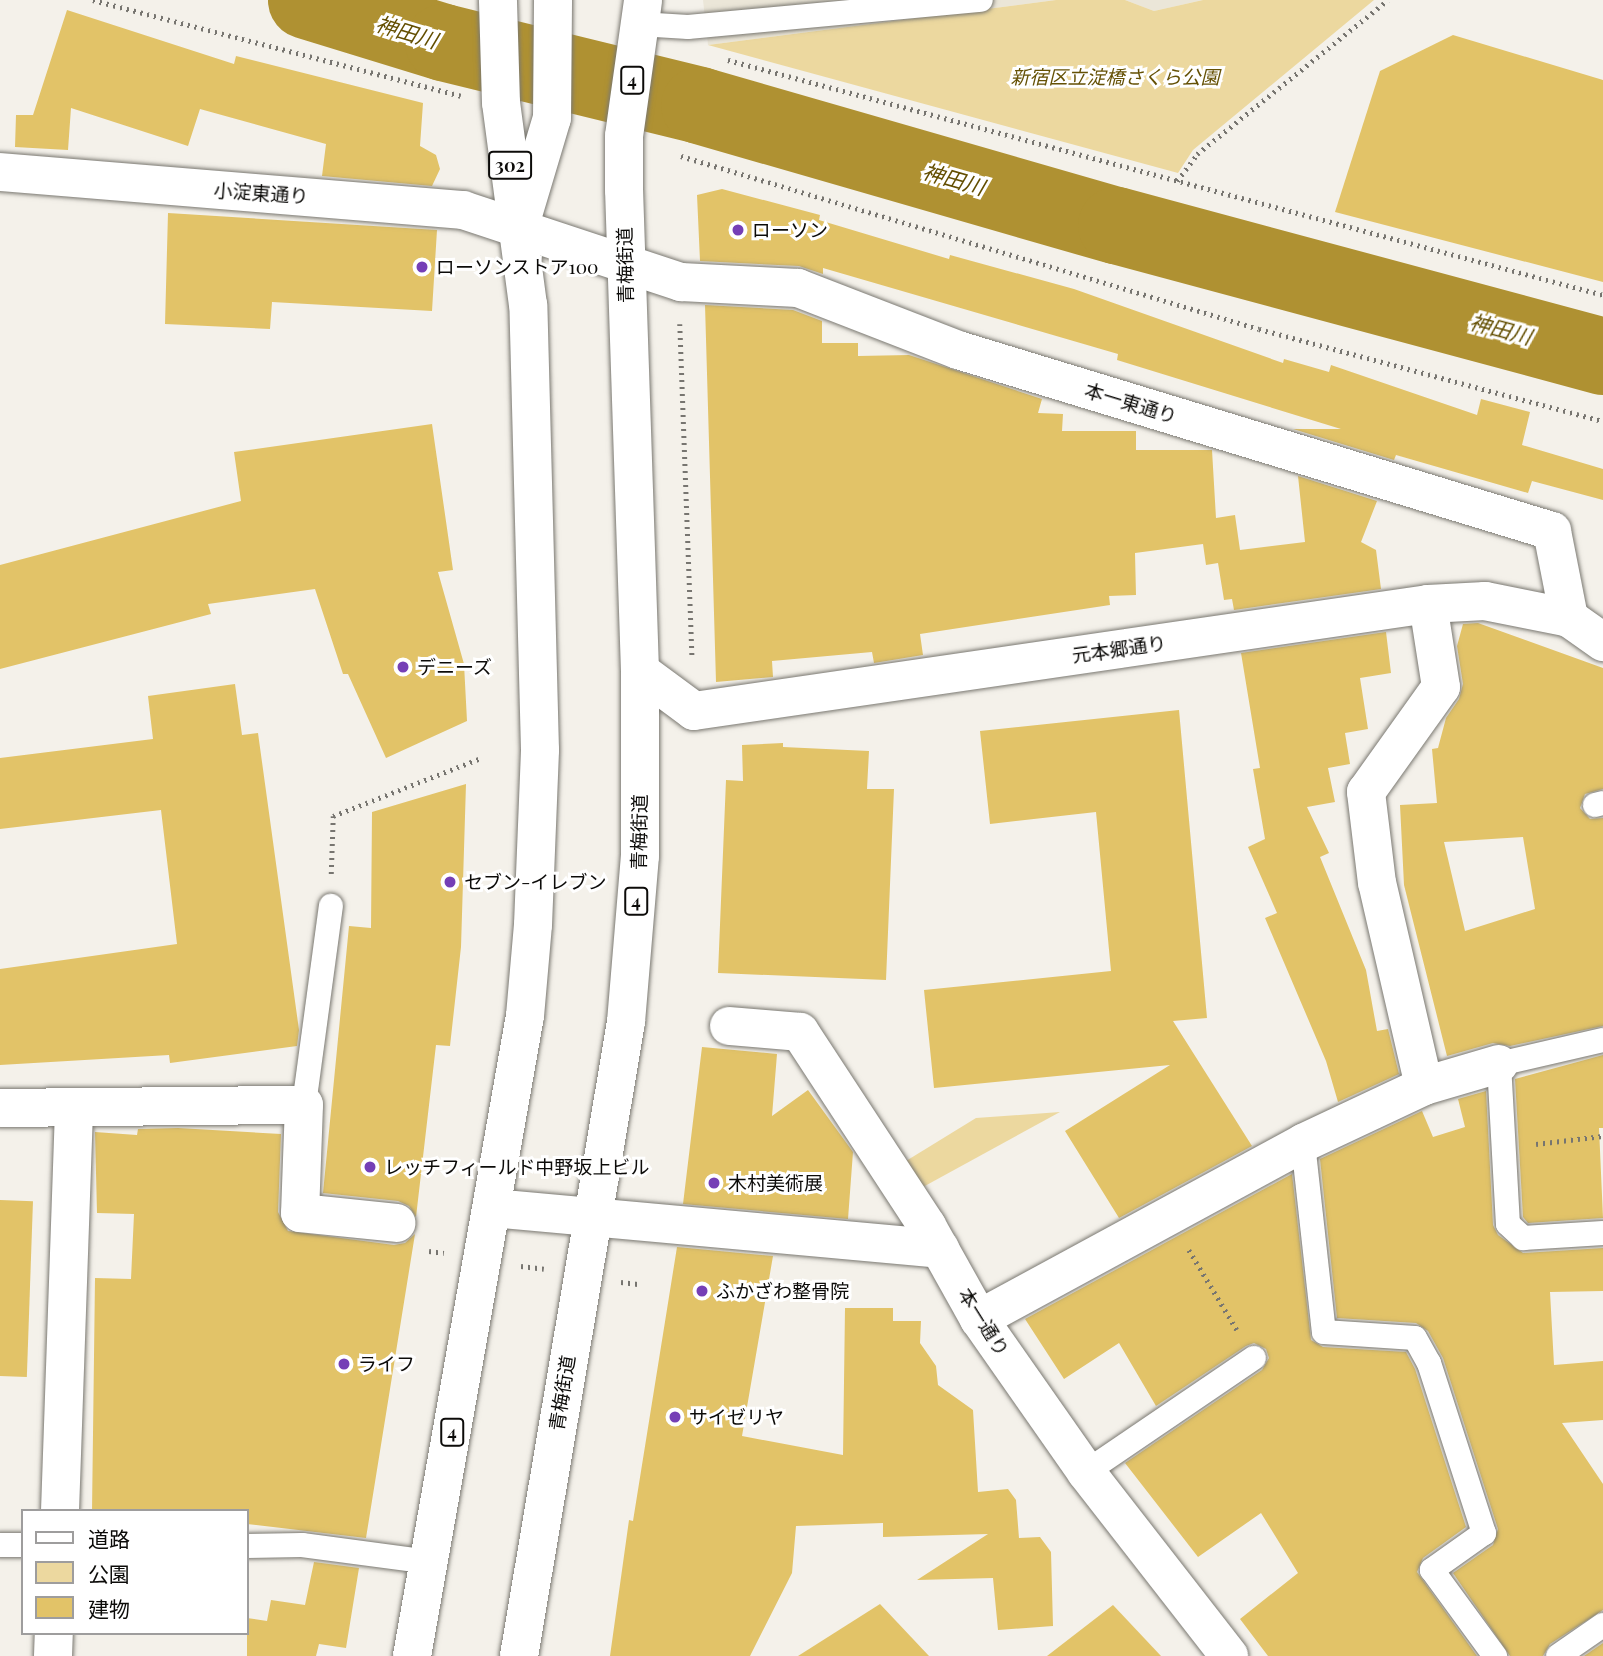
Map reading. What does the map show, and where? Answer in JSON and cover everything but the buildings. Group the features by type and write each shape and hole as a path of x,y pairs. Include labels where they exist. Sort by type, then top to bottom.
{"street":[{"name":"302","path":"498,0 501,103 519,227"},
{"name":"4","path":"412,1656 525,1016 540,750 528,305 519,227 552,118 553,3"},
{"name":"青梅街道","path":"519,1656 629,980 640,856 640,671 625,264 624,136 641,12"},
{"name":"小淀東通り","path":"0,172 463,211 519,227 625,264"},
{"name":"本一東通り","path":"625,264 681,282 798,288 958,350 1552,531 1569,618"},
{"name":"元本郷通り","path":"694,711 1428,604 1485,601 1569,618 1603,642"},
{"path":"1424,1086 1377,883 1366,792 1441,687 1428,604"},
{"path":"640,671 694,711"},
{"name":"本一通り","path":"729,1027 800,1032 940,1249 979,1319 1086,1472 1229,1656"},
{"path":"979,1319 1303,1143 1424,1086 1499,1064"},
{"path":"0,1108 304,1105 300,1213 397,1223"},
{"path":"60,1509 74,1109"},
{"path":"492,1208 940,1249"},
{"path":"53,1656 54,1635"}],"lane":[{"path":"641,12 688,27 981,0"},
{"path":"304,1105 331,906"},
{"path":"1603,1040 1499,1064 1508,1224 1522,1238 1603,1233"},
{"path":"1303,1143 1324,1332 1415,1338 1429,1363 1484,1533 1432,1570 1495,1656"},
{"path":"1086,1472 1254,1358"},
{"path":"0,1545 21,1545"},
{"path":"248,1546 302,1545 429,1562"},
{"path":"1558,1656 1603,1625"}],"path":[{"path":"93,0 461,96"},
{"path":"1177,181 1198,154 1388,0"},
{"path":"718,57 1603,295"},
{"path":"681,156 1219,317 1603,421"},
{"path":"681,282 694,711"},
{"path":"331,906 333,816 481,758"},
{"path":"1504,1148 1603,1136"},
{"path":"1169,1216 1254,1358"},
{"path":"429,1251 638,1284"}],"shaded area":[{"path":"703,0 1056,0 708,45"},
{"path":"1125,0 1203,0 1154,11"}],"green space":[{"name":"新宿区立淀橋さくら公園","path":"1056,0 1125,0 1154,11 1203,0 1374,0 1193,150 1178,173 708,45"},
{"path":"1060,1112 923,1187 906,1161 976,1118"}],"waterway":[{"name":"神田川","path":"306,0 443,42 699,105 1116,225 1603,356"}],"place":[{"name":"ローソン","path":"738,230"},
{"name":"ローソンストア100","path":"422,267"},
{"name":"デニーズ","path":"403,667"},
{"name":"セブン-イレブン","path":"450,882"},
{"name":"レッチフィールド中野坂上ビル","path":"370,1167"},
{"name":"木村美術展","path":"714,1183"},
{"name":"ふかざわ整骨院","path":"702,1291"},
{"name":"ライフ","path":"344,1364"},
{"name":"サイゼリヤ","path":"675,1417"}]}
